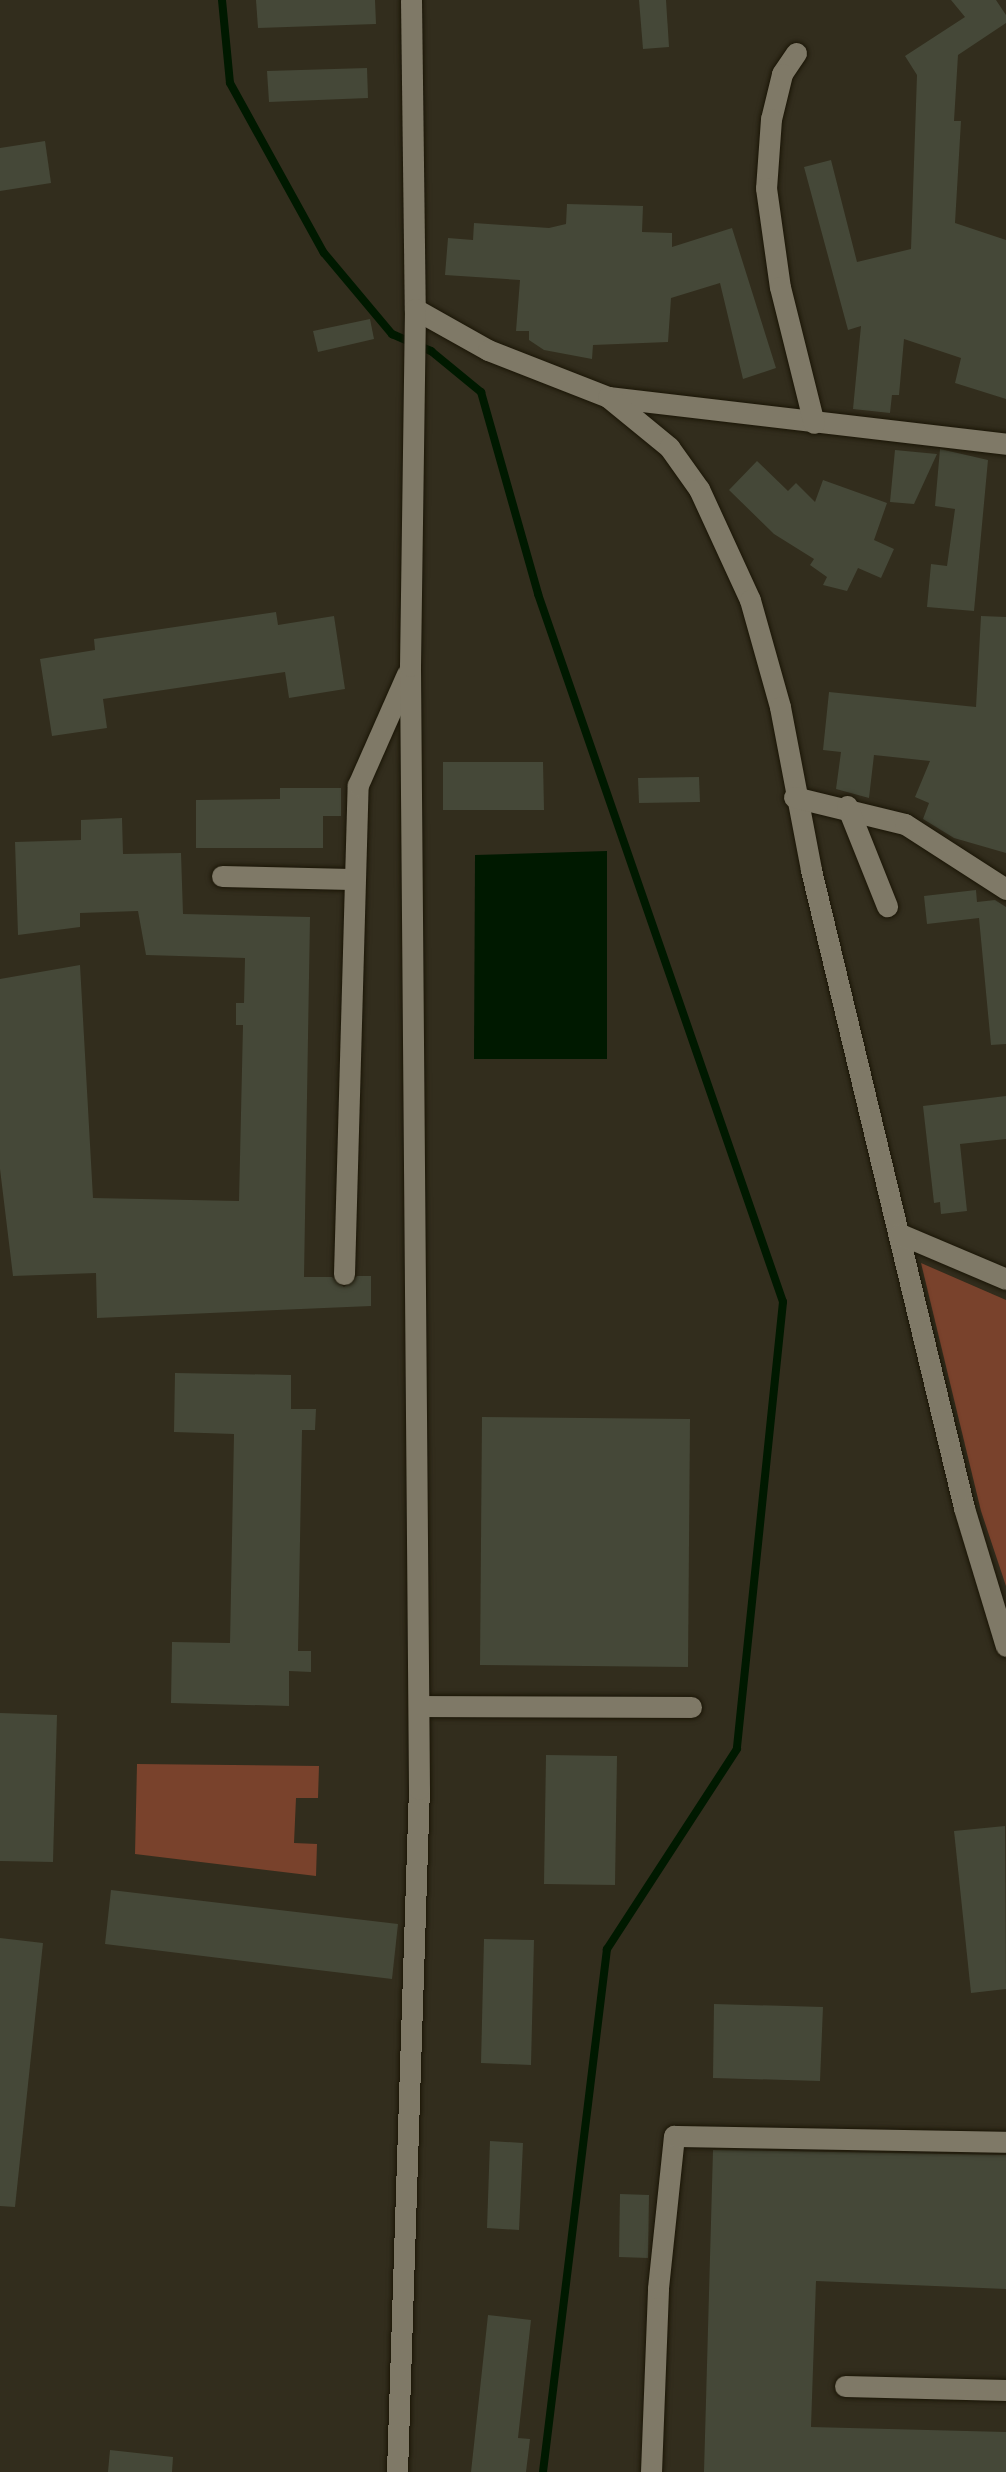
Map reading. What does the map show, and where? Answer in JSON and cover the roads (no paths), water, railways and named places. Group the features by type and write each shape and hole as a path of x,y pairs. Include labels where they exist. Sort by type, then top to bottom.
{"street":[{"path":"397,2472 412,2112 419,1706 410,666 415,309 411,0"},
{"path":"796,53 782,74 771,119 766,188 780,287 814,423"},
{"path":"415,309 488,350 608,397 1006,444"},
{"path":"608,397 669,447 726,540 770,665 794,797 964,1508 1006,1646"},
{"path":"344,1273 351,879 358,785 410,666"},
{"path":"794,797 847,806 905,824 1006,889"},
{"path":"847,806 865,837 887,906"},
{"path":"222,876 351,879"},
{"path":"900,1234 1006,1279"},
{"path":"419,1706 691,1707"},
{"path":"651,2472 658,2288 674,2136 1006,2142"},
{"path":"845,2385 1006,2390"}],"waterway":[{"path":"222,0 230,83 324,253 392,334 431,351 481,392 538,594 783,1302 737,1749 607,1949 543,2472"}]}
